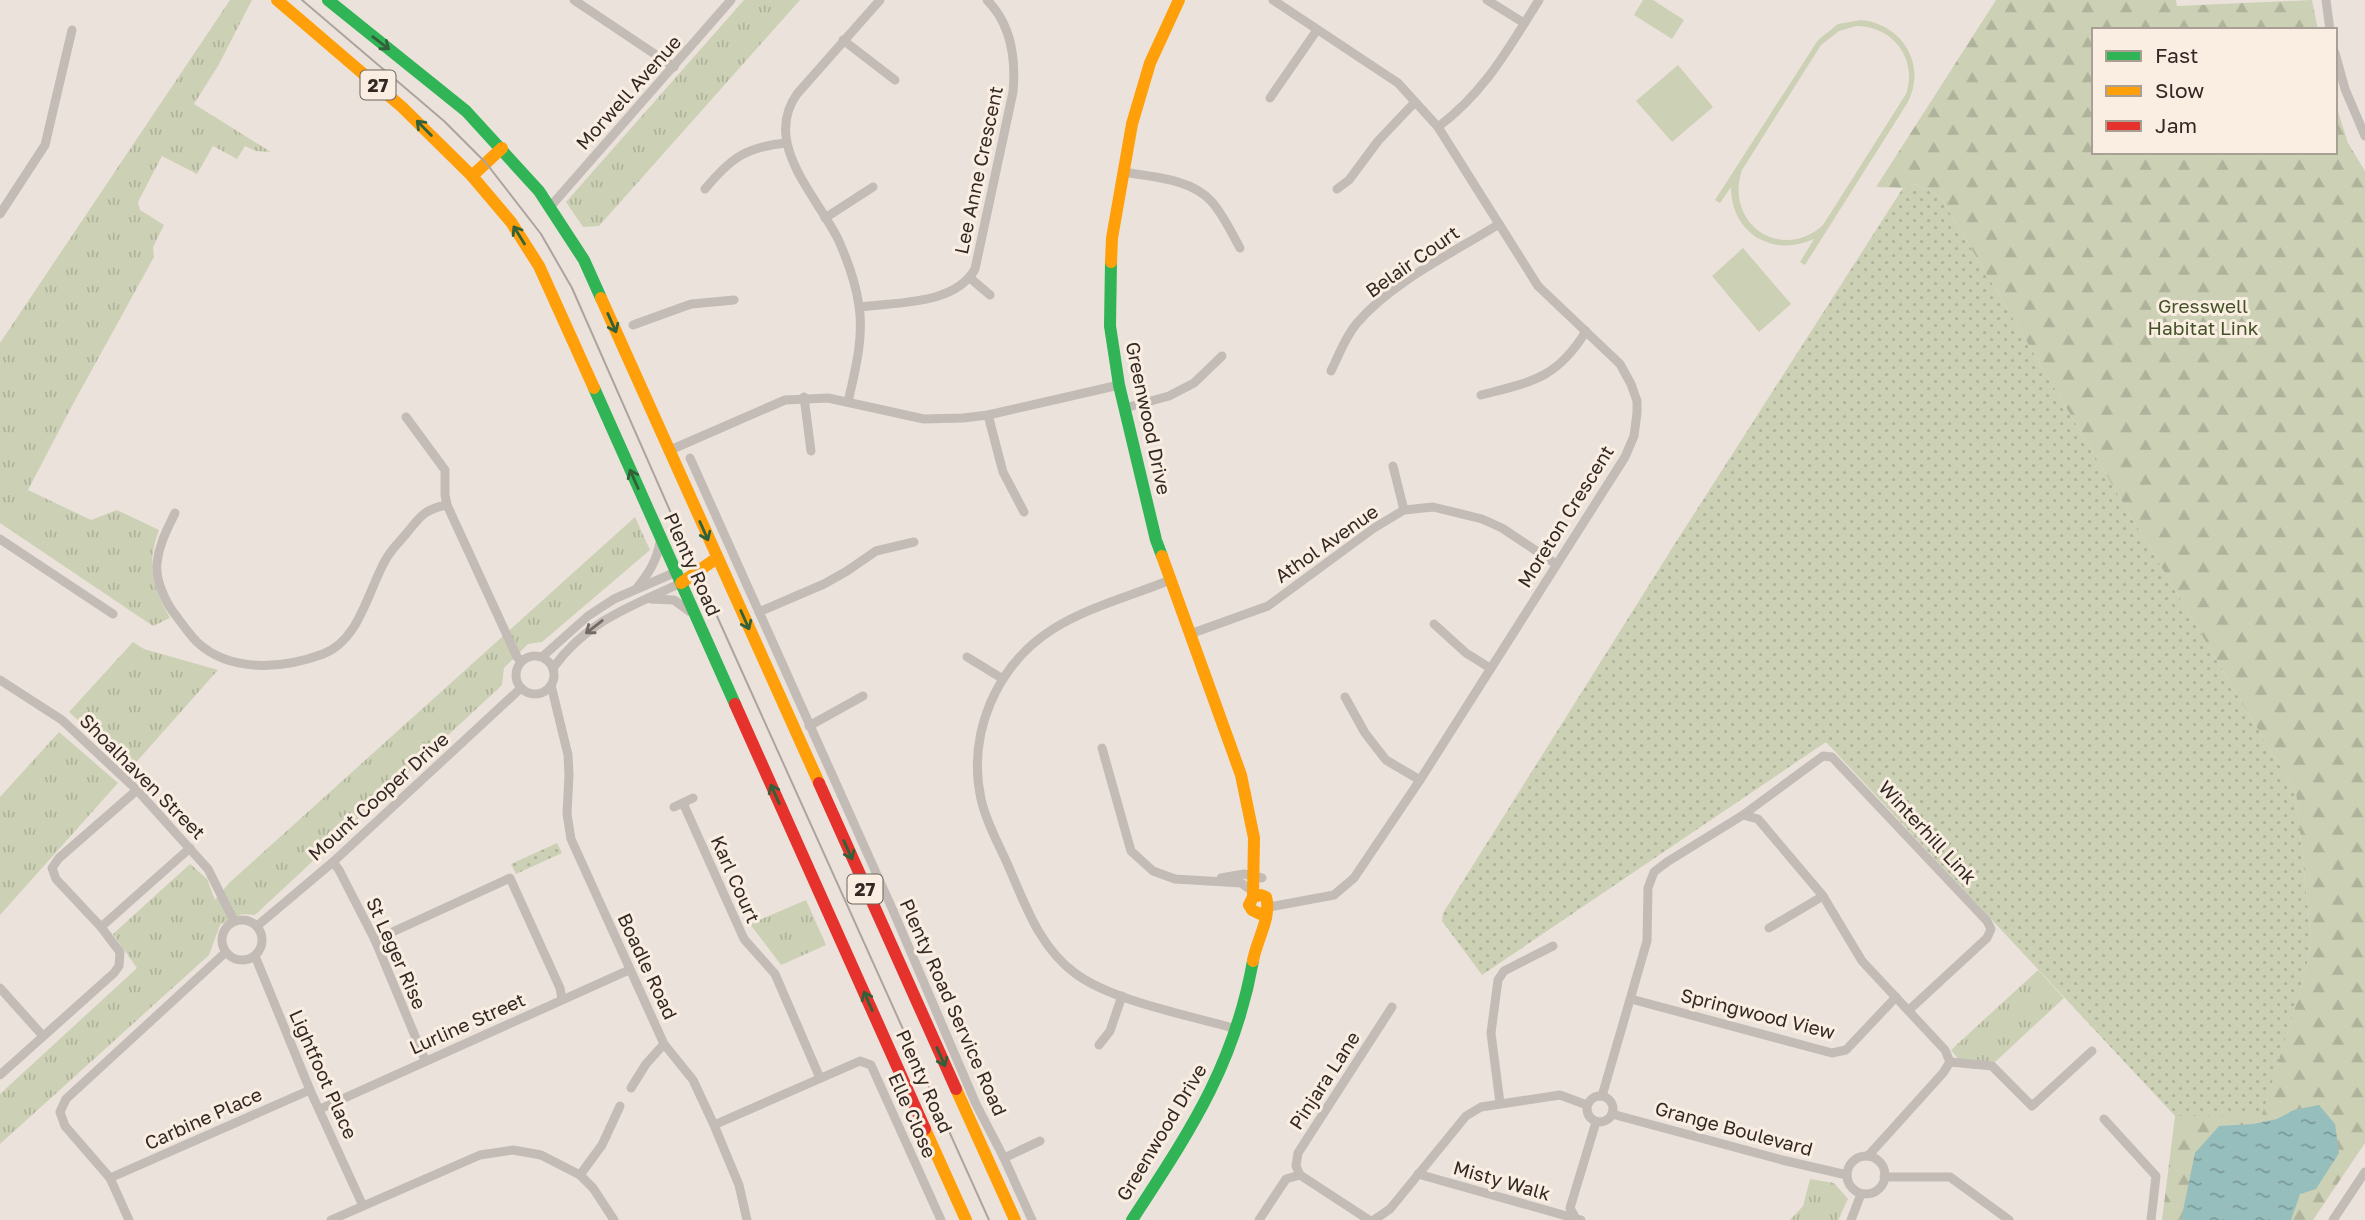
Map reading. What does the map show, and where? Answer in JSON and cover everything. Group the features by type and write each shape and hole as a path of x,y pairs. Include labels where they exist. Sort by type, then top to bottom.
{"main road":[{"name":"Plenty Road","path":"277,0 402,107 472,176 511,222 538,266 966,1220"},
{"name":"Plenty Road","path":"328,0 466,111 502,148 550,207 584,260 1015,1220"},
{"name":"Greenwood Drive","path":"1132,1220 1203,1108 1222,1069 1246,995 1261,902 1258,876 1260,860 1241,775 1156,540 1119,385 1109,300 1112,238 1140,91 1158,42 1179,0"},
{"path":"472,176 502,148"},
{"path":"678,578 716,558"}],"street":[{"path":"574,0 674,67"},
{"name":"Morwell Avenue","path":"550,207 731,0"},
{"path":"848,402 859,351 859,307 851,274 838,240 790,155 786,143 785,116 792,100 880,0"},
{"name":"Lee Anne Crescent","path":"859,307 936,297 954,290 970,278 979,257 1013,92 1015,69 1010,38 998,14 987,0"},
{"name":"Moreton Crescent","path":"1212,880 1241,883 1261,902 1298,902 1334,895 1354,878 1420,780 1625,457 1634,436 1637,413 1637,401 1631,384 1620,365 1538,286 1438,128 1398,83 1273,0"},
{"path":"1487,0 1524,23"},
{"path":"1438,128 1482,87 1539,0"},
{"path":"2326,0 2330,28"},
{"path":"0,214 45,145 72,30"},
{"path":"1270,98 1317,30"},
{"path":"843,40 895,80"},
{"path":"2337,60 2349,101 2365,136"},
{"path":"1337,189 1349,180 1378,141 1415,102"},
{"path":"705,189 728,163 743,153 786,143"},
{"path":"1123,172 1184,184 1198,190 1212,202 1240,248"},
{"path":"825,218 873,187"},
{"name":"Belair Court","path":"1331,371 1348,336 1364,316 1408,280 1499,223"},
{"path":"970,278 990,295"},
{"path":"634,325 691,303 734,300"},
{"path":"1481,395 1531,382 1554,370 1573,352 1586,331"},
{"path":"1125,408 1169,396 1194,383 1222,356"},
{"path":"668,451 774,402 804,397 828,398 924,419 963,418 988,415 1119,385"},
{"path":"804,397 811,451"},
{"path":"988,415 1003,472 1024,512"},
{"path":"406,417 445,470 447,505 521,661"},
{"name":"Plenty Road Service Road","path":"690,458 1029,1218"},
{"path":"1392,466 1404,510"},
{"path":"681,480 702,486"},
{"path":"175,513 160,546 156,566 169,607 204,647 226,659 246,665 271,665 301,661 340,645 351,632 387,557 422,514 432,508 447,505"},
{"name":"Athol Avenue","path":"1190,634 1268,606 1374,528 1404,510 1433,507 1482,519 1502,528 1556,564"},
{"path":"636,590 658,555 661,538"},
{"path":"0,539 113,614"},
{"path":"759,611 824,584 876,551 914,542"},
{"path":"542,657 588,616 614,599 678,578"},
{"path":"553,668 596,624 646,599 678,578"},
{"path":"1170,580 1079,615 1052,630 1023,653 1003,679 985,715 979,750 979,784 986,814 1032,919 1048,948 1077,975 1096,986 1236,1029"},
{"path":"646,599 674,600 697,620"},
{"path":"1434,624 1466,653 1490,668"},
{"path":"531,656 542,657 553,668 554,680 548,690 531,694 521,688 516,678 521,661 531,656"},
{"path":"967,657 1003,679"},
{"name":"Shoalhaven Street","path":"0,680 62,720 137,790 208,869 234,921"},
{"name":"Boadle Road","path":"551,685 568,755 568,828 664,1044 693,1080 714,1125 739,1185 747,1220"},
{"name":"Mount Cooper Drive","path":"257,926 332,862 521,688"},
{"path":"537,694 558,713"},
{"path":"809,726 863,696"},
{"path":"1345,697 1365,733 1387,760 1420,780"},
{"path":"1102,748 1131,851 1153,871 1175,879 1212,880 1244,874 1258,876"},
{"name":"Winterhill Link","path":"1743,815 1819,759 1824,756 1832,757 1987,921 1990,929 1987,938 1909,1010"},
{"path":"0,1075 119,966 120,952 102,927 56,879 52,868 59,858 137,790"},
{"name":"Karl Court","path":"693,798 678,805 744,939 775,974 820,1078"},
{"path":"835,822 849,814"},
{"path":"1602,1096 1647,941 1647,888 1654,872 1743,815 1759,819 1823,895 1862,961 1945,1050 1950,1062"},
{"path":"102,927 190,848"},
{"name":"St Leger Rise","path":"332,862 339,870 374,940 425,1060"},
{"path":"374,940 510,878 560,988 562,999"},
{"path":"1769,928 1823,895"},
{"path":"245,920 257,926 262,939 255,956 243,960 230,957 226,952 222,935 234,921 245,920"},
{"path":"1500,1103 1491,1033 1498,979 1504,971 1553,946"},
{"path":"129,1220 110,1178 65,1126 60,1112 66,1099 226,952"},
{"name":"Lightfoot Place","path":"255,956 310,1090 363,1206"},
{"name":"Lurline Street","path":"320,1109 629,970"},
{"path":"0,988 43,1036"},
{"path":"1099,1045 1110,1031 1122,996"},
{"name":"Springwood View","path":"1631,999 1832,1053 1846,1050 1896,997"},
{"name":"Pinjara Lane","path":"1300,1175 1296,1166 1298,1153 1392,1007"},
{"path":"631,1088 646,1064 664,1044"},
{"path":"1950,1062 1992,1066 2032,1105 2092,1051"},
{"name":"Elle Close","path":"714,1125 860,1061 871,1065 942,1220"},
{"path":"1868,1156 1950,1062"},
{"name":"Carbine Place","path":"110,1178 310,1090"},
{"path":"1259,1220 1286,1179 1300,1175 1372,1220 1390,1209 1466,1116 1481,1107 1560,1095 1587,1105"},
{"path":"1602,1096 1610,1101 1612,1114 1606,1121 1596,1122 1588,1116 1587,1105 1593,1098 1602,1096"},
{"path":"580,1175 602,1145 620,1105"},
{"name":"Grange Boulevard","path":"1612,1114 1847,1175"},
{"path":"2104,1119 2156,1176 2151,1220"},
{"path":"1579,1219 1570,1208 1596,1122"},
{"path":"1004,1158 1040,1141"},
{"path":"331,1220 480,1155 513,1150 541,1155 580,1175 593,1188 614,1220"},
{"path":"1868,1156 1881,1164 1884,1177 1879,1189 1861,1194 1850,1186 1847,1175 1853,1161 1868,1156"},
{"path":"2333,1220 2365,1172"},
{"name":"Misty Walk","path":"1418,1174 1579,1219"},
{"path":"1884,1177 1950,1177 2009,1220"},
{"path":"1851,1220 1861,1194"}],"green space":[{"path":"230,0 252,0 218,66 194,104 271,152 256,151 245,146 237,159 213,146 197,174 162,156 138,202 140,210 164,225 153,247 154,257 28,490 91,520 117,510 159,530 153,554 153,576 170,618 153,626 0,523 0,343"},
{"path":"744,0 800,0 599,226 583,227 566,202"},
{"path":"1643,0 1653,0 1684,20 1672,39 1634,15"},
{"name":"Gresswell Habitat Link","path":"1996,0 2176,0 2177,6 2312,0 2318,28 2092,28 2092,154 2337,154 2337,108 2348,143 2365,171 2365,1143 2313,1220 2162,1220 2175,1116 2262,1115 2306,972 2311,938 2296,793 1940,196 1915,184 1903,188 1876,187"},
{"path":"1861,20 1876,23 1899,38 1912,60 1913,88 1908,102 1805,265 1800,262 1814,239 1798,244 1769,243 1746,229 1733,203 1731,187 1720,203 1715,200 1818,40 1838,24","holes":["1856,26 1869,27 1891,38 1905,57 1909,81 1906,94 1823,225 1807,236 1790,240 1774,238 1760,232 1749,221 1741,206 1739,189 1742,170 1821,45 1839,31"]},
{"path":"1678,65 1713,107 1672,142 1636,101"},
{"path":"1915,184 1940,196 2296,793 2311,938 2306,972 2262,1116 2175,1116 1826,742 1482,975 1442,921 1443,913 1676,542 1903,188"},
{"path":"1743,248 1791,304 1759,332 1712,276"},
{"path":"635,517 650,550 542,642 528,644 504,668 502,685 255,915 242,914 220,925 209,955 0,1144 0,1094 137,968 113,934 190,864 207,879 215,900 229,883"},
{"path":"133,642 144,649 218,670 131,768 69,712"},
{"path":"59,732 118,783 0,915 0,797"},
{"path":"557,843 562,853 516,874 511,864"},
{"path":"806,900 826,945 781,965 750,924"},
{"path":"2038,970 2064,998 1995,1062 1959,1060 1951,1050"},
{"path":"1810,1179 1834,1183 1848,1199 1838,1220 1790,1220 1803,1206"}],"water":[{"path":"2319,1105 2335,1124 2339,1153 2316,1189 2300,1194 2291,1220 2181,1220 2195,1153 2219,1126 2277,1119 2294,1110"}],"tram line":[{"path":"302,0 444,121 486,163 541,234 572,288 989,1220"}],"traffic: fast":[{"path":"328,0 466,111 539,191 584,260 601,298"},
{"path":"1111,262 1110,326 1119,385 1162,556"},
{"path":"594,388 735,704"},
{"path":"1132,1220 1207,1097 1234,1034 1253,961"}],"traffic: slow":[{"path":"277,0 402,107 472,176 511,222 539,266 594,388"},
{"path":"1111,262 1112,238 1132,124 1150,63 1179,0"},
{"path":"472,176 502,148"},
{"path":"601,298 819,783"},
{"path":"1162,556 1241,775 1254,838 1253,897"},
{"path":"681,583 717,558"},
{"path":"1253,961 1267,913 1266,897 1253,897 1249,905 1252,910 1260,914 1266,912"},
{"path":"956,1089 1015,1220"},
{"path":"925,1129 966,1220"}],"traffic: jam":[{"path":"735,704 925,1129"},
{"path":"819,783 956,1089"}]}
